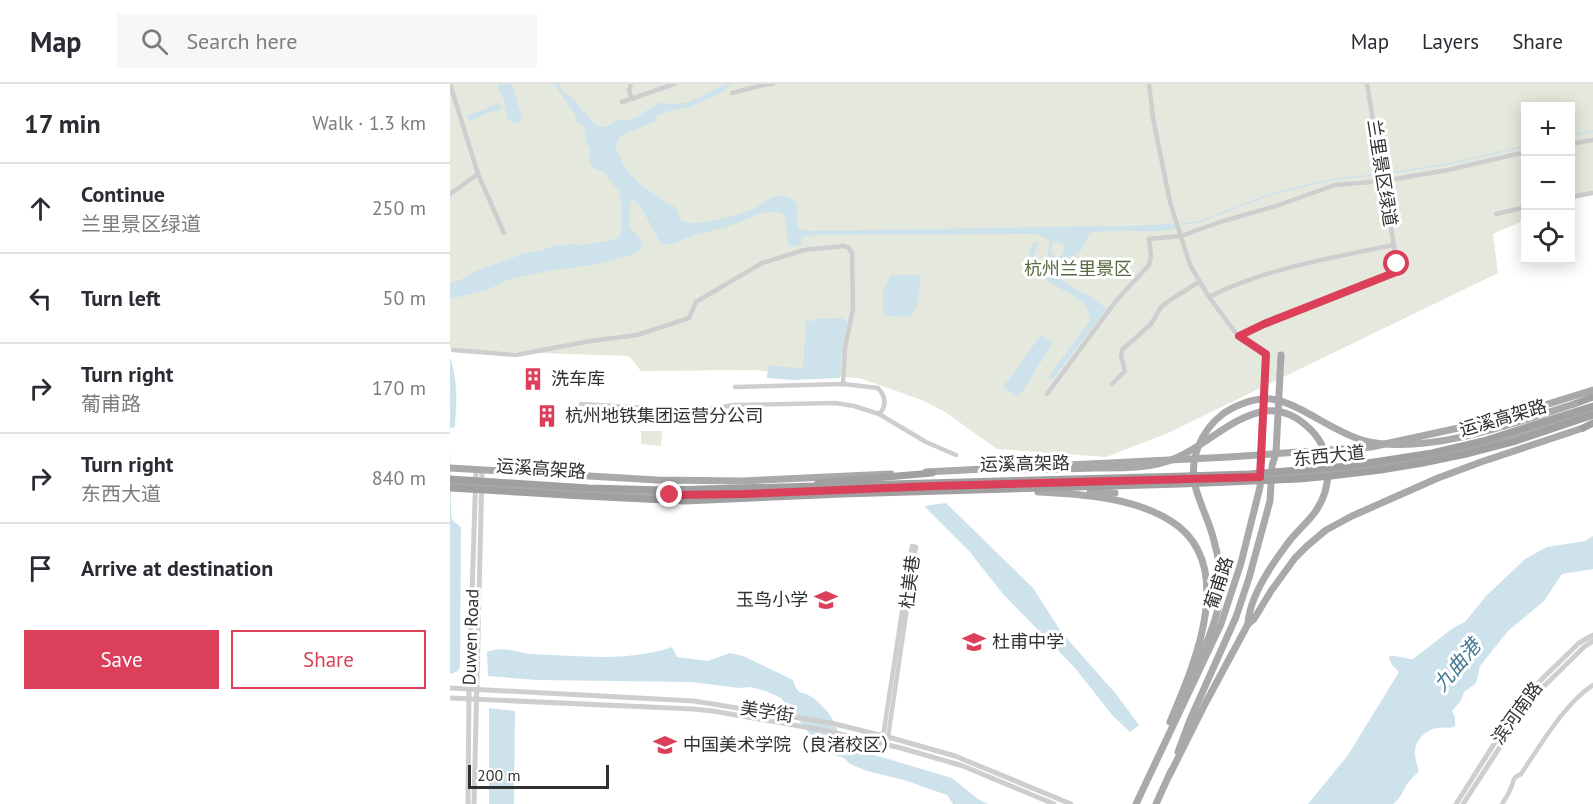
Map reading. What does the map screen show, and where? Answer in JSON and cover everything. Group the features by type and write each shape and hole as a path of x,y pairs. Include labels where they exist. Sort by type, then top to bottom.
{"highway":[{"path":"1574,404 1593,398"},
{"name":"运溪高架路","path":"450,481 666,490 1249,474 1348,466 1422,455 1484,441 1593,408"},
{"name":"运溪高架路","path":"450,488 685,501 1181,484 1331,476 1423,463 1466,454 1516,441 1593,415"},
{"path":"1583,428 1593,423"},
{"path":"787,486 932,473"},
{"path":"788,496 934,493"}],"main road":[{"name":"葡甫路","path":"1137,802 1221,624 1241,563 1260,487 1266,354"},
{"name":"葡甫路","path":"1156,804 1236,617 1270,501 1272,466 1276,453 1281,355"},
{"path":"450,468 657,480 741,481 1229,457 1371,447 1500,420 1593,390"},
{"path":"1137,802 1200,657 1220,596 1218,555 1196,490 1194,462 1196,451 1204,435 1223,414 1242,404 1259,399 1270,399 1292,406 1350,436 1376,443 1400,445 1481,431 1574,404"},
{"name":"东西大道","path":"450,481 597,493 670,495 1260,477 1345,471 1415,460 1488,444 1593,408"},
{"path":"932,473 1141,467 1176,458 1211,439 1239,420 1267,411 1287,414 1304,424 1317,437 1327,458 1328,472 1327,485 1317,509 1285,547 1264,579 1252,606 1248,624 1169,776"},
{"path":"1248,624 1254,620 1271,591 1295,558 1326,530 1438,478 1583,428"},
{"path":"1038,492 1098,497 1141,507 1171,521 1196,546 1204,565 1208,592 1201,636 1185,688"},
{"path":"934,493 1115,493"}],"street":[{"path":"450,84 478,174 504,234"},
{"path":"631,84 629,90 632,99"},
{"path":"622,102 674,84"},
{"path":"732,93 773,84"},
{"path":"1149,84 1170,202 1190,265 1209,297 1239,336 1266,354"},
{"name":"兰里景区绿道","path":"1239,336 1396,272 1397,264 1367,84"},
{"path":"1575,143 1593,140"},
{"path":"1047,394 1116,301 1149,265 1151,256 1149,239 1181,236 1335,185 1448,170 1521,153"},
{"path":"450,194 478,174"},
{"path":"1575,196 1593,193"},
{"path":"1496,214 1521,208"},
{"path":"1209,297 1243,281 1282,270 1394,245"},
{"path":"453,350 516,355 638,335 689,318 696,302 762,263 804,250 844,246 852,253 854,309 845,348 843,384"},
{"path":"1112,384 1125,371 1120,357 1122,350 1151,324 1161,308 1170,300 1199,282"},
{"path":"735,387 843,384 878,388 884,395 882,411 879,414"},
{"path":"581,404 697,411 734,405 835,404 854,406 879,414 926,442 956,455"},
{"name":"Duwen Road","path":"474,804 479,470"},
{"name":"Duwen Road","path":"468,804 469,688 479,485"},
{"name":"杜美巷","path":"885,743 912,546 916,547 886,736"},
{"name":"滨河南路","path":"1456,804 1522,700 1579,643 1593,635"},
{"path":"1463,804 1531,699 1593,641"},
{"path":"1502,804 1510,791 1513,779 1521,774 1550,730 1570,706 1593,685"},
{"name":"美学街","path":"450,688 703,702 831,723 955,756 1071,804"},
{"name":"美学街","path":"450,698 713,711 822,730 885,743 963,766 1054,804"}],"green space":[{"name":"杭州兰里景区","path":"450,84 1593,84 1593,191 1575,199 1575,102 1521,102 1521,222 1493,234 1498,273 1168,433 1106,457 997,449 945,412 922,400 859,378 752,370 641,371 629,356 453,350 450,348"},
{"path":"641,431 662,431 661,446 641,444"}],"water":[{"path":"499,84 512,84 522,117 520,123 513,123 507,118"},
{"path":"554,84 561,84 565,93 596,126 602,127 616,120 637,117 658,103 688,102 725,84 735,84 692,106 665,112 657,116 656,121 622,135 617,141 616,149 627,171 640,184 666,203 673,205 680,219 688,223 735,215 780,196 797,203 797,224 800,229 807,231 1175,225 1177,229 1090,233 1079,253 1060,261 1056,275 1107,309 1050,380 1048,377 1089,322 1089,315 1079,300 1049,282 1029,266 1028,260 1032,244 1035,242 1038,244 1033,259 1045,267 1051,266 1048,255 1049,240 1035,234 815,235 802,237 801,245 789,247 785,218 783,214 772,212 762,213 730,226 661,245 648,220 633,200 630,202 630,228 639,237 642,249 634,254 594,265 510,279 487,290 450,299 450,283 478,270 553,246 583,245 616,239 620,235 622,230 619,192 604,172 591,165 590,148 586,143 584,126 579,124","holes":["1054,241 1065,245 1062,256 1056,257 1051,253"]},
{"path":"499,103 501,107 499,111 491,111 469,121 467,116"},
{"path":"890,275 920,275 916,308 909,317 883,316 883,288"},
{"path":"841,318 848,322 842,349 840,378 793,380 767,378 769,365 803,369 806,321"},
{"path":"1041,335 1053,343 1019,397 1003,387"},
{"path":"450,357 456,384 456,400 455,427 450,429"},
{"path":"450,441 451,515 453,521 461,527 460,667 458,671 450,674"},
{"path":"946,503 1033,588 1062,633 1116,694 1139,725 1130,732 1113,716 1075,668 1003,594 969,551 924,506"},
{"name":"九曲港","path":"1593,536 1593,569 1562,574 1544,601 1508,631 1480,666 1476,683 1464,692 1460,702 1452,711 1455,726 1433,729 1419,740 1415,752 1419,771 1393,804 1308,804 1348,755 1399,672 1392,665 1390,656 1413,659 1453,628 1465,622 1486,596 1525,559 1547,547 1585,541"},
{"path":"672,647 677,657 708,661 730,653 743,656 793,680 799,691 815,699 827,711 843,740 851,748 952,778 978,799 988,804 953,804 947,795 904,780 867,771 850,764 844,758 823,751 781,698 751,687 739,688 691,682 537,680 488,676 487,652 497,649 529,654 619,657"},
{"path":"489,708 515,711 514,804 489,804"}],"waterway":[{"path":"1575,135 1593,131"},
{"path":"1181,224 1199,222 1271,194 1330,180 1448,164 1521,147"},
{"path":"1158,225 1173,224"}],"place":[{"name":"洗车库","path":"533,379"},
{"name":"杭州地铁集团运营分公司","path":"547,416"},
{"name":"玉鸟小学","path":"826,600"},
{"name":"杜甫中学","path":"974,642"},
{"name":"中国美术学院（良渚校区）","path":"665,745"}],"route":[{"path":"670,495 1260,477 1266,354 1239,336 1396,272 1397,264"}]}
